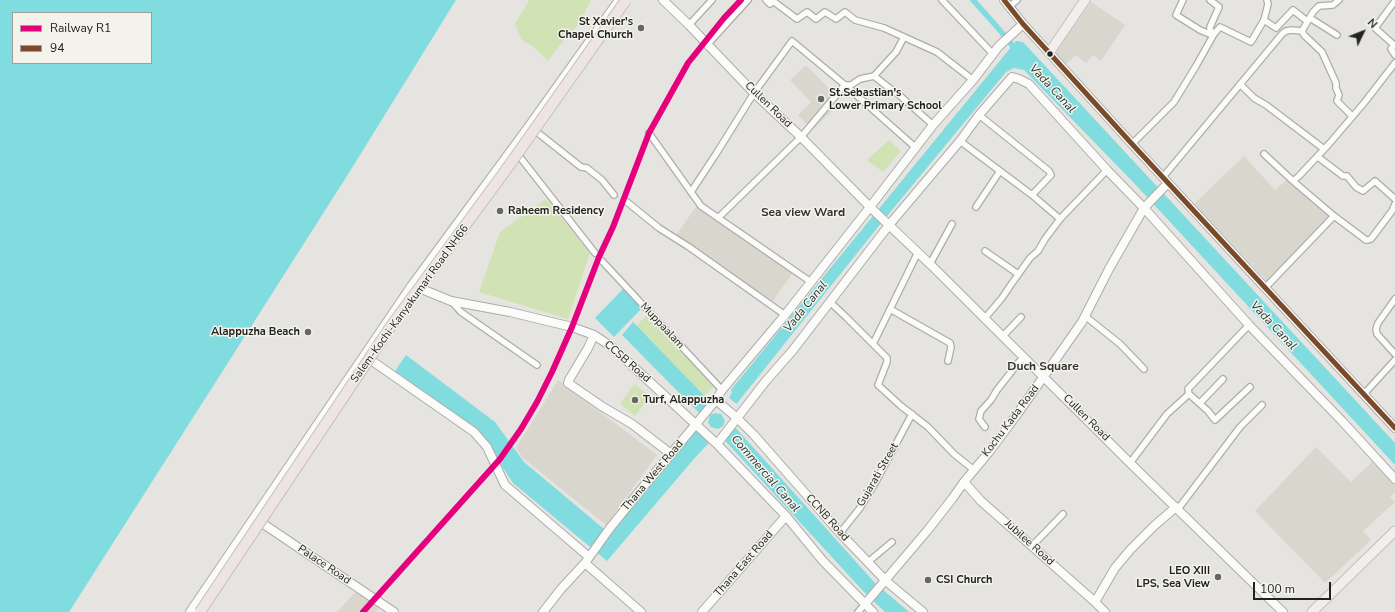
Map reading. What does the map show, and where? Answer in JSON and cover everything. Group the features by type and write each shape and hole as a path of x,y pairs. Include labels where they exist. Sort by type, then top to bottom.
{"highway":[{"name":"Salem-Kochi-Kanyakumari Road NH66","path":"200,612 391,326 503,174 626,0"}],"main road":[{"path":"190,612 412,285 529,126 619,0"},
{"name":"Cullen Road","path":"663,0 708,44 754,93 801,137 871,208 918,252 1130,463 1283,612"},
{"path":"1004,0 1023,24 1165,182 1395,428"},
{"path":"1049,53 1085,0"},
{"name":"Thana West Road","path":"589,558 610,528 639,492 716,402 722,390 785,315 871,208 932,125 973,80 999,46 1014,30 1023,24"},
{"path":"873,612 867,602 823,562 786,516 717,440 731,425 735,416 793,350 888,224 960,141 979,115 1012,77 1028,84 1107,170 1145,206 1249,325 1342,421 1395,479"},
{"name":"Kochu Kada Road","path":"867,602 927,531 1044,378 1085,316 1109,269 1145,206 1165,182"},
{"name":"CCSB Road","path":"412,285 451,301 510,312 572,327 594,335 612,348 697,425 717,440"},
{"path":"594,335 568,383 602,408 632,424 671,454"},
{"path":"364,355 474,432 487,447 505,485 589,558 641,612"},
{"name":"CCNB Road","path":"716,402 735,416 754,435 840,533 868,562 883,584 923,612"},
{"name":"Jubilee Road","path":"964,482 981,501 1095,602 1104,612"},
{"path":"1095,602 1115,568 1125,556 1154,526 1177,508"},
{"name":"Thana East Road","path":"702,612 786,516"},
{"name":"Palace Road","path":"254,518 383,609 394,612"},
{"path":"1312,612 1395,531"},
{"path":"542,612 589,558"}],"street":[{"path":"689,25 712,0"},
{"path":"708,44 748,0"},
{"path":"766,0 770,4 774,0 797,20 807,12 816,18 825,12 836,19 845,12 855,20 884,28 937,52 973,80"},
{"path":"942,0 993,54"},
{"path":"1009,7 1017,0"},
{"path":"1183,0 1176,15 1200,30 1213,35"},
{"path":"1210,0 1219,7 1210,27 1213,35"},
{"path":"1132,144 1174,102 1213,35 1220,27 1251,42 1264,20 1268,4 1267,0"},
{"path":"1302,31 1308,20 1319,6 1333,5 1339,0"},
{"path":"1395,2 1375,28 1394,45 1391,49 1395,54"},
{"path":"1264,20 1276,28 1293,10 1308,20 1337,35"},
{"path":"1165,182 1240,84 1282,34 1286,31 1292,30 1302,31"},
{"path":"1302,31 1304,35 1322,52 1336,83 1336,88 1339,95 1337,100 1352,116"},
{"path":"718,218 801,137 846,85 851,85 860,79 873,77 896,52 904,37"},
{"path":"691,192 754,93 792,41 846,85 915,147"},
{"path":"1293,181 1318,157 1364,103 1395,63"},
{"path":"873,77 898,94 932,125"},
{"path":"1240,84 1254,98 1266,105 1324,150"},
{"path":"979,115 1049,171 1051,175 1032,195"},
{"path":"529,126 567,157 581,167 587,168 602,180 614,195"},
{"path":"649,133 701,206 811,282"},
{"path":"960,141 1032,195 1060,219"},
{"path":"513,148 595,253"},
{"path":"1264,154 1334,216 1366,240 1371,239 1392,211 1395,204"},
{"path":"1318,157 1343,176 1347,176 1356,187 1363,191 1375,181 1395,199"},
{"path":"985,318 1002,298 1030,258 1038,251 1060,219 1107,170"},
{"path":"976,207 1000,171"},
{"path":"627,202 659,228 689,247 785,315"},
{"path":"1265,288 1334,216"},
{"path":"930,264 952,224"},
{"path":"984,251 1018,274"},
{"path":"873,344 918,252"},
{"name":"Muppaalam","path":"602,261 722,390"},
{"path":"1395,299 1378,323 1376,329 1377,334 1395,354"},
{"path":"451,301 461,312 537,365"},
{"path":"830,302 888,360 878,385 888,395 928,427 954,454 974,470"},
{"path":"890,309 950,343 951,347 948,361"},
{"path":"1085,316 1120,344 1144,369"},
{"path":"1003,336 1020,317"},
{"path":"1249,325 1188,389 1189,394 1200,403 1215,420 1250,387"},
{"path":"985,427 979,419 981,411 991,400 1018,362 1024,357"},
{"path":"1364,394 1395,360"},
{"path":"1200,403 1223,380"},
{"path":"1130,463 1167,414 1189,394"},
{"path":"1177,508 1240,427 1262,405"},
{"name":"Gujarati Street","path":"840,533 860,508 874,485 912,414"},
{"path":"1032,546 1063,514"},
{"path":"868,562 892,542"},
{"path":"858,612 867,602"}],"shaded area":[{"path":"1091,2 1125,25 1101,61 1093,55 1086,63 1076,55 1066,64 1055,53"},
{"name":"St.Sebastian's Lower Primary School","path":"806,65 836,96 830,103 835,108 812,130 798,115 811,102 790,80"},
{"path":"1244,156 1275,190 1289,178 1332,218 1267,281 1194,204"},
{"path":"698,204 742,229 784,263 796,268 773,301 675,237"},
{"path":"558,380 657,455 606,525 523,458 516,448"},
{"path":"1316,447 1351,482 1373,461 1395,485 1395,492 1390,497 1395,502 1363,531 1371,540 1325,583 1255,511"},
{"path":"356,591 380,607 376,612 337,612"}],"green space":[{"path":"529,0 591,0 578,25 567,36 548,61 535,48 521,39 515,24"},
{"path":"889,140 901,151 883,172 867,160"},
{"path":"546,199 590,253 568,319 479,292 500,232"},
{"path":"646,316 714,386 693,407 625,337"},
{"name":"Turf, Alappuzha","path":"634,384 650,396 635,416 620,404"}],"water":[{"path":"0,0 456,0 347,176 69,612 0,612"},
{"path":"1016,41 1023,42 1395,443 1395,465 1134,183 1024,70 1014,68 1006,72 878,227 726,417 875,583 909,612 885,612 864,592 718,433 607,561 513,483 484,439 477,431 395,371 406,355 495,422 524,462 604,529 704,418 622,335 633,322 716,408"},
{"path":"625,287 644,306 614,337 595,318"}],"pier":[{"path":"729,388 732,392 729,398 738,405 729,417 736,425 723,441 718,436 710,444 697,431 695,432 692,429","holes":["715,413 721,414 725,421 723,426 718,429 711,427 708,423 710,415"]}],"waterway":[{"path":"973,0 1016,50"}],"rail line":[{"name":"R1","path":"363,612 500,459 521,429 537,402 572,327 599,257 613,227 649,133 688,63 724,18 741,0"}],"transit line":[{"name":"94","path":"1004,0 1023,24 1132,144 1395,428"}],"place":[{"name":"St Xavier's Chapel Church","path":"641,28"},
{"name":"St.Sebastian's Lower Primary School","path":"821,99"},
{"name":"Raheem Residency","path":"500,211"},
{"name":"Alappuzha Beach","path":"308,332"},
{"name":"Turf, Alappuzha","path":"635,400"},
{"name":"LEO XIII LPS, Sea View","path":"1218,577"},
{"name":"CSI Church","path":"928,580"}],"district":[{"name":"Sea view Ward","path":"803,213"},
{"name":"Duch Square","path":"1043,367"}],"water label":[{"name":"Vada Canal","path":"1052,89"},
{"name":"Vada Canal","path":"806,307"},
{"name":"Vada Canal","path":"1273,326"},
{"name":"Commercial Canal","path":"765,474"}]}
